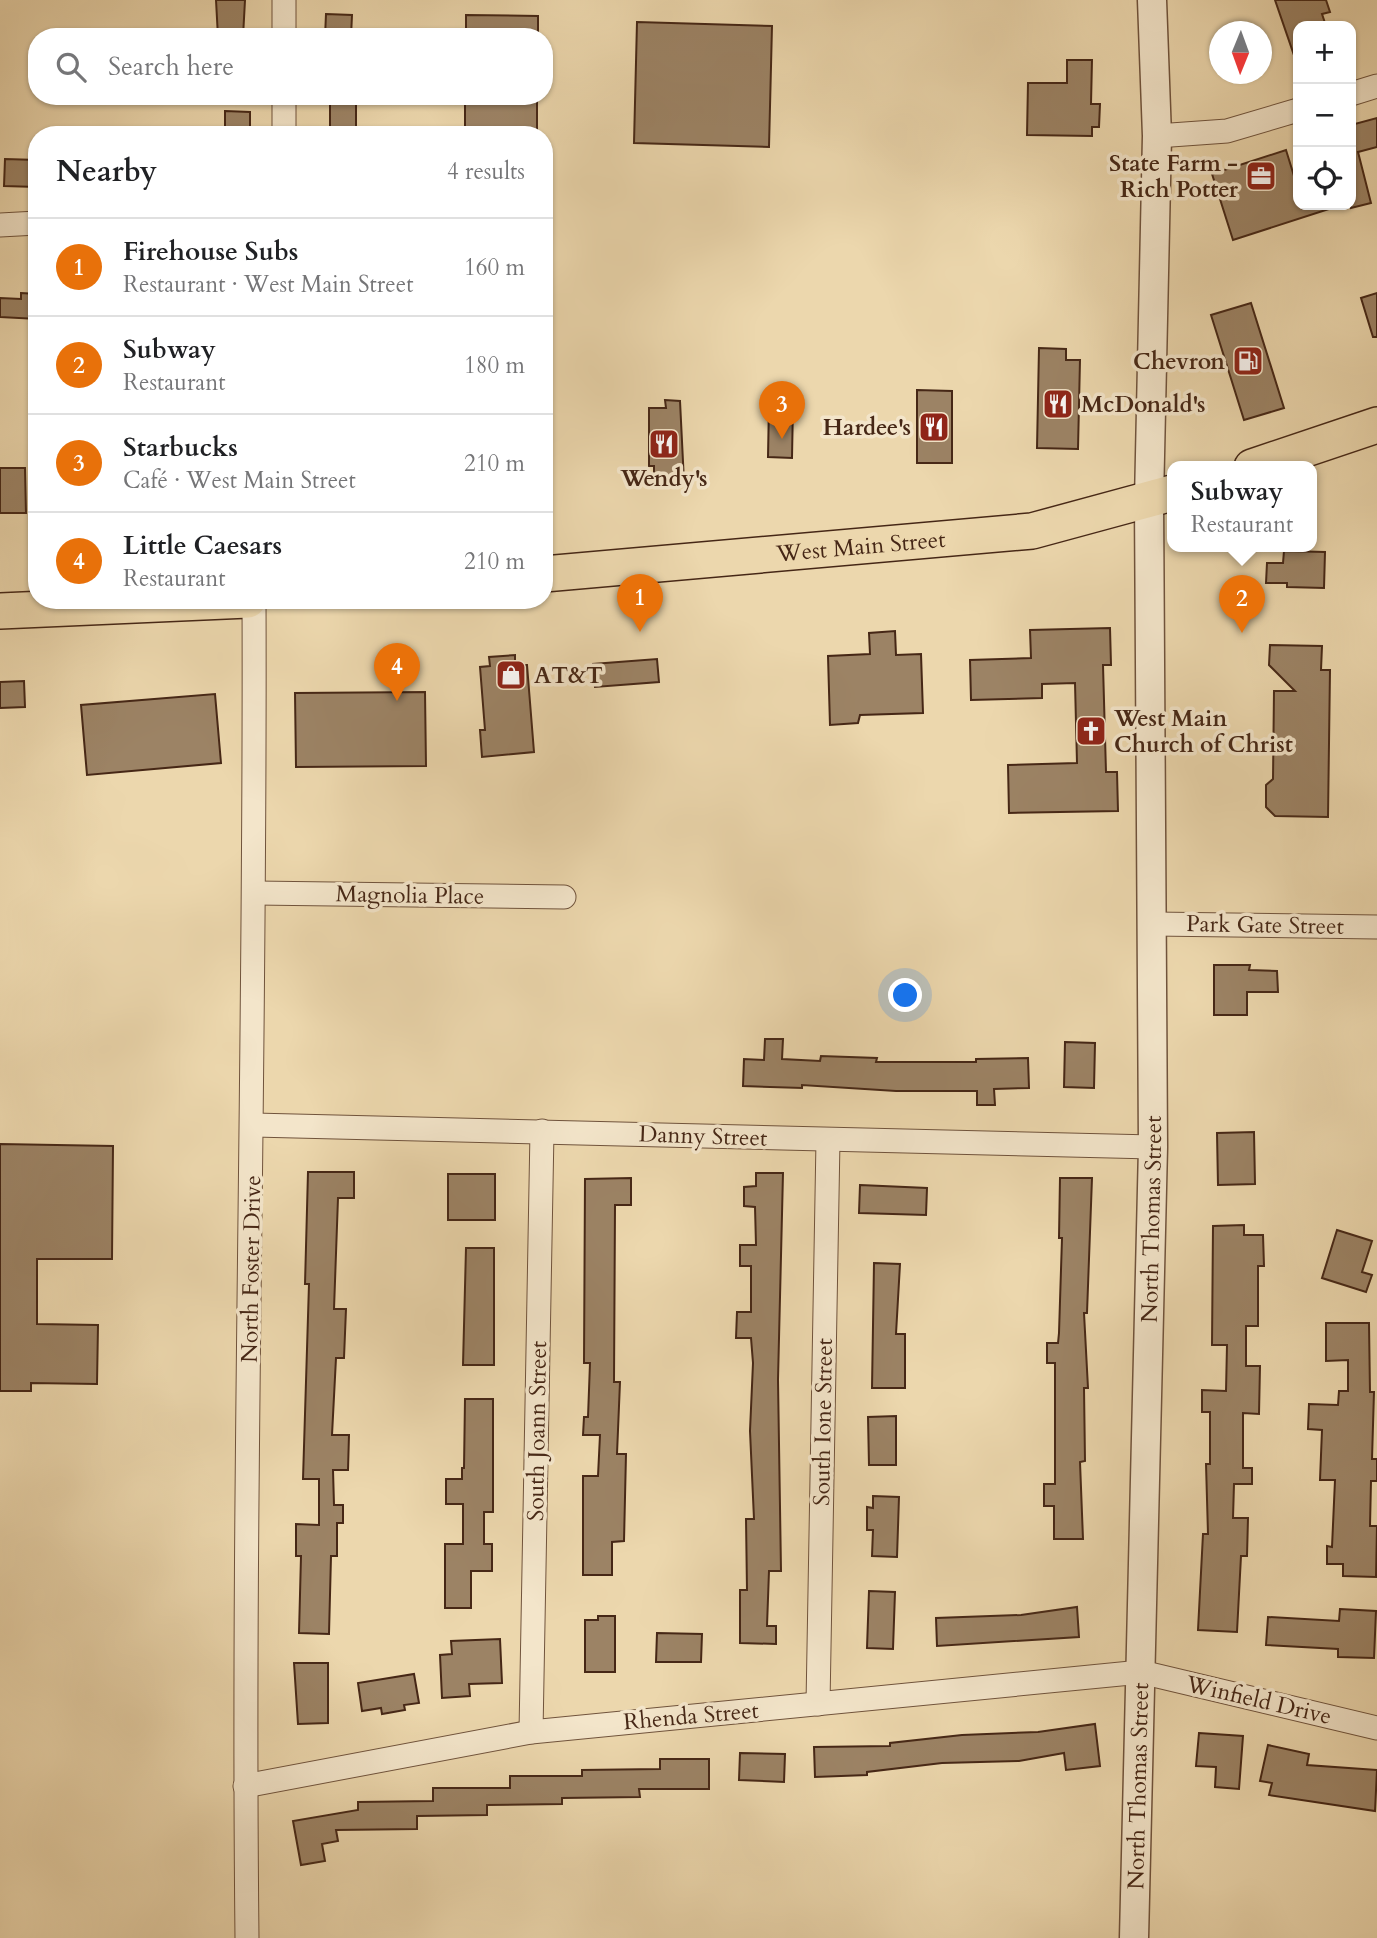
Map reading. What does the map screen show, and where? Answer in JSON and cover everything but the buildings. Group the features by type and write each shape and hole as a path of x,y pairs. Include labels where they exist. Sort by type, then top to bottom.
{"main road":[{"path":"1270,461 1377,425"},
{"name":"West Main Street","path":"553,573 1032,531 1161,497"},
{"path":"0,611 45,609"}],"street":[{"path":"284,0 284,28"},
{"name":"North Thomas Street","path":"1134,1938 1153,1147 1153,924 1161,497 1157,136 1152,0"},
{"path":"1356,92 1377,86"},
{"path":"284,105 284,126"},
{"path":"1157,136 1227,131 1293,111"},
{"path":"0,225 28,223"},
{"name":"North Foster Drive","path":"247,1938 245,1786 255,893 254,609"},
{"name":"Magnolia Place","path":"255,893 564,897"},
{"name":"Park Gate Street","path":"1153,924 1377,927"},
{"name":"Danny Street","path":"253,1125 1153,1147"},
{"name":"South Joann Street","path":"531,1732 542,1130"},
{"name":"South Ione Street","path":"818,1704 828,1140"},
{"name":"Rhenda Street","path":"245,1786 531,1732 1141,1672"},
{"name":"Winfield Drive","path":"1141,1672 1377,1728"}],"place":[{"name":"State Farm - Rich Potter","path":"1261,176"},
{"name":"Chevron","path":"1248,361"},
{"name":"McDonald's","path":"1058,404"},
{"name":"Hardee's","path":"934,427"},
{"name":"Starbucks","path":"782,439"},
{"name":"Wendy's","path":"664,444"},
{"name":"Firehouse Subs","path":"640,632"},
{"name":"Subway","path":"1242,633"},
{"name":"AT&T","path":"511,675"},
{"name":"Little Caesars","path":"397,701"},
{"name":"West Main Church of Christ","path":"1091,731"}]}
